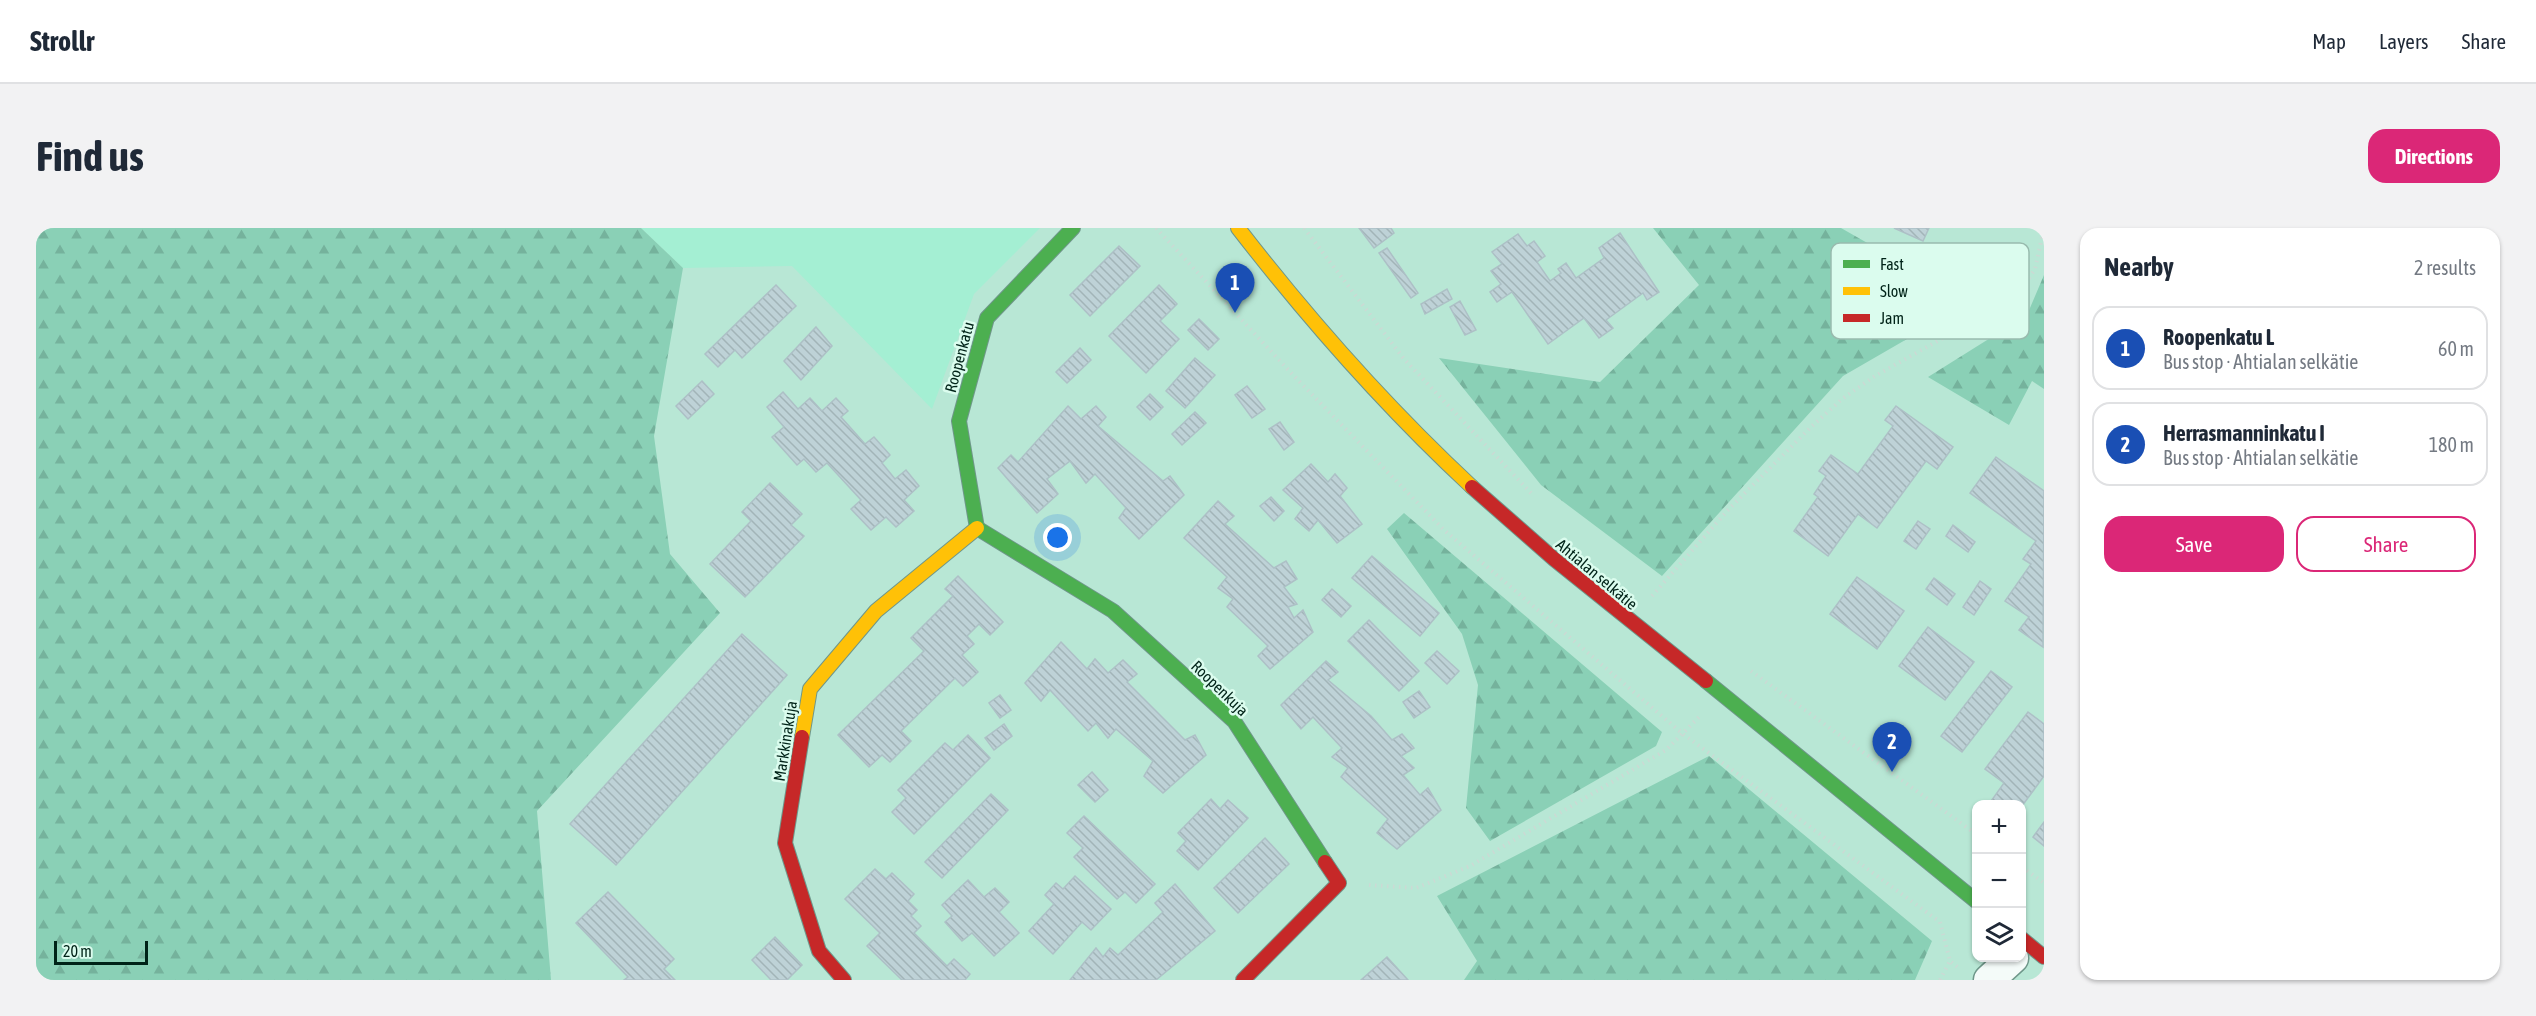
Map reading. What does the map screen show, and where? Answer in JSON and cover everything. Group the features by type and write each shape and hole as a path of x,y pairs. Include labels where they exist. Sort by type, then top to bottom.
{"street":[{"name":"Roopenkatu","path":"977,528 959,421 987,318 1073,228"},
{"name":"Ahtialan selkätie","path":"1238,228 1281,284 1406,424 1505,518 1617,613 1720,692 1972,897"},
{"name":"Roopenkuja","path":"977,528 1113,610 1234,721 1339,883"},
{"name":"Markkinakuja","path":"844,980 819,951 785,843 810,689 876,611 977,528"},
{"path":"1243,980 1339,883"},
{"path":"1977,977 2029,946"}],"path":[{"path":"1156,228 1294,376 1444,531 1683,734 1940,922 1950,961 1940,980"},
{"path":"1304,228 1404,359 1535,496"},
{"path":"2029,278 2035,269 2044,228"},
{"path":"1652,596 1728,510 1842,399 1875,376 1941,339"},
{"path":"1643,589 1661,603"},
{"path":"1339,883 1416,888 1470,866 1666,750 1744,666 1972,830"},
{"path":"2026,870 2044,883"},
{"path":"1950,961 1977,977"}],"shaded area":[{"path":"641,228 1040,228 974,294 932,409 792,266 683,268"}],"green space":[{"path":"36,228 641,228 683,268 654,436 670,554 720,613 537,811 551,980 36,980"},
{"path":"1653,228 1841,228 1867,243 1831,243 1831,339 1907,339 1843,376 1662,576 1541,485 1439,358 1600,382 1699,285"},
{"path":"2044,275 2044,389 2032,381 2009,425 1928,377 1989,339 2029,339 2029,310"},
{"path":"1404,513 1662,732 1656,746 1490,841 1466,808 1478,685 1462,634 1387,529"},
{"path":"1709,756 1932,941 1915,980 1464,980 1477,961 1437,896"}],"building":[{"path":"1359,228 1391,228 1394,233 1374,248"},
{"path":"1894,228 1929,228 1923,241"},
{"path":"1620,233 1659,292 1647,300 1643,293 1606,320 1613,328 1599,338 1584,318 1548,344 1512,292 1497,302 1490,292 1501,284 1491,271 1502,264 1492,252 1518,234 1527,246 1534,241 1545,256 1537,262 1550,281 1561,273 1558,269 1566,263 1576,278 1604,258 1599,248"},
{"path":"1119,246 1140,266 1090,316 1070,295"},
{"path":"1387,248 1418,293 1411,298 1379,253"},
{"path":"776,285 796,306 742,358 735,350 718,367 705,354"},
{"path":"1159,285 1177,304 1160,321 1179,339 1146,373 1109,336"},
{"path":"1447,289 1452,299 1425,314 1421,304"},
{"path":"1460,301 1476,330 1465,335 1450,307"},
{"path":"1199,319 1219,339 1208,350 1188,330"},
{"path":"816,327 832,346 801,380 784,361"},
{"path":"1080,348 1091,360 1067,383 1056,372"},
{"path":"1195,358 1215,375 1185,408 1166,391"},
{"path":"702,381 714,394 688,419 676,406"},
{"path":"1247,386 1265,409 1252,418 1235,395"},
{"path":"783,392 798,409 810,398 822,411 836,398 848,411 841,417 865,444 874,437 890,455 882,463 895,479 906,470 919,486 904,500 914,511 896,527 886,517 871,530 851,509 861,500 827,463 816,472 804,459 797,465 772,437 784,427 767,407"},
{"path":"1150,394 1163,407 1150,420 1137,407"},
{"path":"1068,406 1081,419 1096,406 1106,417 1098,426 1163,481 1170,476 1184,495 1139,539 1119,518 1126,508 1095,474 1086,483 1070,461 1047,479 1058,494 1037,513 998,468 1011,455 1018,462"},
{"path":"1896,406 1953,447 1937,469 1926,461 1877,528 1858,514 1828,556 1794,531 1818,497 1814,494 1826,476 1819,471 1831,455 1858,474 1893,426 1885,420"},
{"path":"1195,412 1206,423 1182,445 1172,434"},
{"path":"1280,422 1294,442 1284,450 1269,429"},
{"path":"1996,457 2044,491 2043,647 2019,630 2029,617 2005,601 2031,564 2023,559 2036,541 1970,493"},
{"path":"1311,464 1328,482 1335,474 1347,488 1340,496 1362,524 1337,543 1318,520 1309,531 1295,519 1303,508 1283,490"},
{"path":"770,483 802,514 791,525 804,536 745,597 710,564 751,521 742,512"},
{"path":"1271,497 1284,511 1274,521 1260,506"},
{"path":"1218,501 1234,516 1225,524 1274,568 1286,561 1297,579 1284,587 1297,604 1288,607 1294,618 1303,610 1313,632 1270,669 1258,656 1268,646 1227,607 1233,599 1218,588 1227,577 1184,538"},
{"path":"1918,521 1930,529 1916,549 1904,541"},
{"path":"1953,525 1975,542 1968,552 1946,536"},
{"path":"1372,556 1439,613 1420,636 1352,578"},
{"path":"958,576 1003,622 990,635 979,624 967,636 974,644 962,655 978,672 963,686 955,678 901,731 911,741 890,762 882,755 869,767 838,735 924,651 911,638 953,596 945,589"},
{"path":"1857,577 1904,611 1877,649 1830,614"},
{"path":"1934,578 1955,594 1947,605 1926,589"},
{"path":"1980,581 1991,589 1974,615 1963,607"},
{"path":"1332,589 1351,606 1341,617 1322,600"},
{"path":"1369,620 1419,671 1399,691 1348,641"},
{"path":"1928,627 1974,662 1945,700 1899,666"},
{"path":"742,634 787,675 616,865 570,824"},
{"path":"1061,642 1087,669 1095,659 1108,673 1123,660 1137,674 1127,682 1185,740 1195,735 1206,755 1163,793 1144,776 1153,761 1116,729 1108,738 1096,723 1088,731 1050,690 1041,701 1025,683"},
{"path":"1437,651 1459,671 1447,684 1425,663"},
{"path":"1326,661 1338,672 1328,680 1371,716 1392,740 1402,734 1414,748 1401,756 1414,768 1403,775 1420,795 1428,788 1441,810 1397,849 1377,833 1388,819 1341,777 1348,768 1332,757 1342,748 1313,717 1301,729 1281,705"},
{"path":"1991,671 2012,687 1962,752 1941,736"},
{"path":"1419,691 1430,707 1414,718 1403,702"},
{"path":"1000,695 1011,710 1000,718 989,703"},
{"path":"2028,712 2044,724 2044,776 2026,801 1992,800 2004,783 1985,769"},
{"path":"1004,724 1012,736 994,750 985,738"},
{"path":"968,735 990,758 914,834 892,812 906,798 898,790 945,743 953,750"},
{"path":"1092,772 1108,790 1095,802 1078,785"},
{"path":"991,794 1008,810 942,878 925,862"},
{"path":"1211,799 1220,809 1228,800 1248,818 1198,870 1177,851 1186,841 1178,833"},
{"path":"1084,816 1155,884 1136,903 1125,892 1117,899 1074,857 1083,848 1067,833"},
{"path":"2044,822 2044,846 2033,837"},
{"path":"1265,838 1289,864 1238,913 1214,888"},
{"path":"875,869 886,879 892,873 914,894 908,901 917,910 911,916 921,926 914,933 947,966 954,959 970,974 965,980 902,980 867,946 880,933 845,899"},
{"path":"1075,876 1111,909 1091,930 1082,922 1053,954 1029,931 1054,904 1045,895 1056,883 1063,889"},
{"path":"968,880 984,897 995,888 1009,902 999,912 1019,933 994,956 972,933 962,941 945,922 952,916 942,905"},
{"path":"1175,884 1215,931 1156,980 1070,980 1096,948 1103,957 1110,948 1118,955 1163,912 1155,903"},
{"path":"608,892 674,959 664,969 675,980 624,980 628,977 576,923"},
{"path":"775,937 802,965 787,980 771,980 752,960"},
{"path":"1387,957 1408,980 1361,980"}],"traffic: fast":[{"path":"977,528 959,421 987,318 1073,228"},
{"path":"977,528 1113,611 1234,721 1325,862"},
{"path":"1706,681 1972,898"}],"traffic: slow":[{"path":"1238,228 1350,362 1409,426 1472,487"},
{"path":"802,737 810,689 876,611 977,528"}],"traffic: jam":[{"path":"1472,487 1554,559 1706,681"},
{"path":"802,737 785,843 819,951 844,980"},
{"path":"1243,980 1339,883 1325,862"},
{"path":"2026,942 2044,957"}],"place":[{"name":"Roopenkatu L","path":"1235,313"},
{"name":"Herrasmanninkatu I","path":"1892,772"}]}
